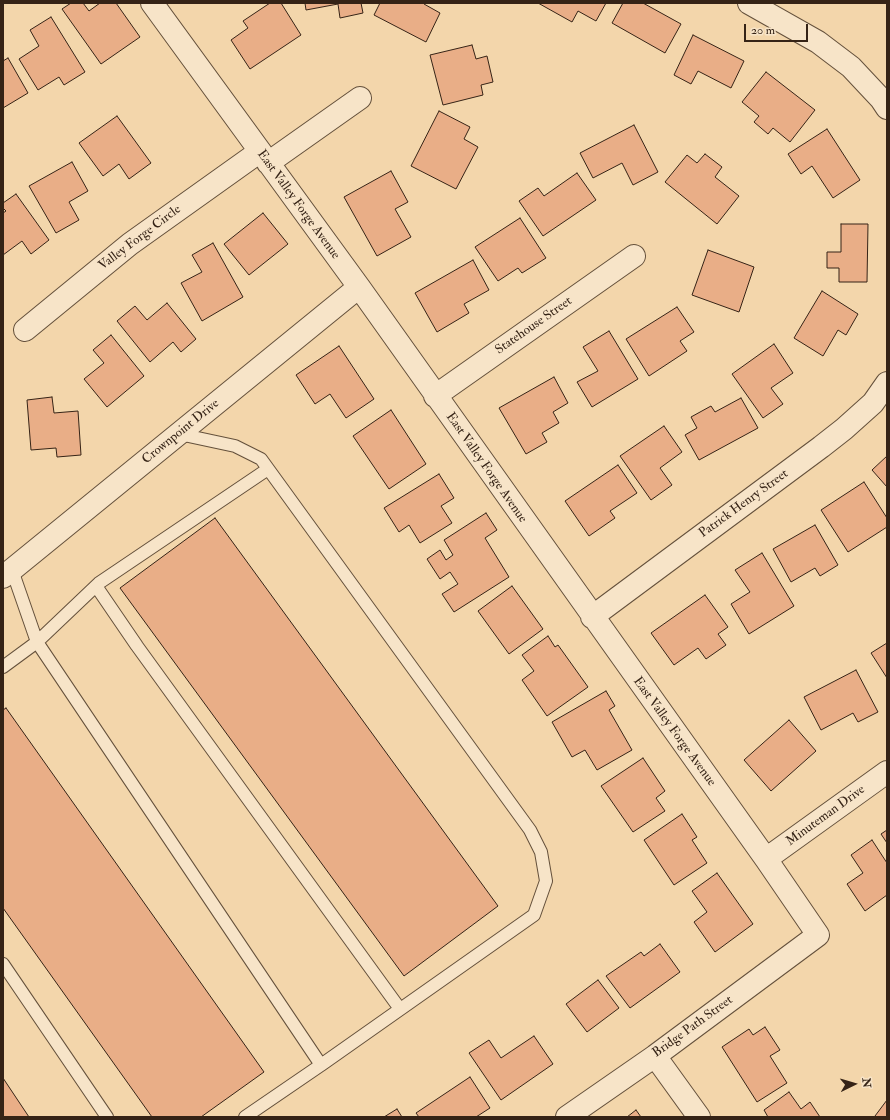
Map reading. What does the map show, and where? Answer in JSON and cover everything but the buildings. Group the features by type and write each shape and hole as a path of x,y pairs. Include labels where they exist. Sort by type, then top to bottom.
{"street":[{"name":"East Valley Forge Avenue","path":"152,3 359,287 592,617 766,859 818,935"},
{"path":"749,3 818,42 851,67 881,99 887,108"},
{"name":"Valley Forge Circle","path":"25,330 130,244 264,157 360,98"},
{"name":"Statehouse Street","path":"435,396 634,256"},
{"name":"Crownpoint Drive","path":"7,574 359,287"},
{"name":"Patrick Henry Street","path":"592,617 844,429 873,403 887,383"},
{"name":"Minuteman Drive","path":"766,859 887,772"},
{"name":"Bridge Path Street","path":"567,1117 655,1056 818,935"},
{"path":"655,1056 699,1117"}],"lane":[{"path":"179,434 235,446 261,459 530,830 541,852 546,881 534,915 245,1117"},
{"path":"3,667 37,642 96,586 268,469"},
{"path":"7,574 37,642 320,1065"},
{"path":"96,586 137,646 400,1009"},
{"path":"3,964 107,1117"}]}
